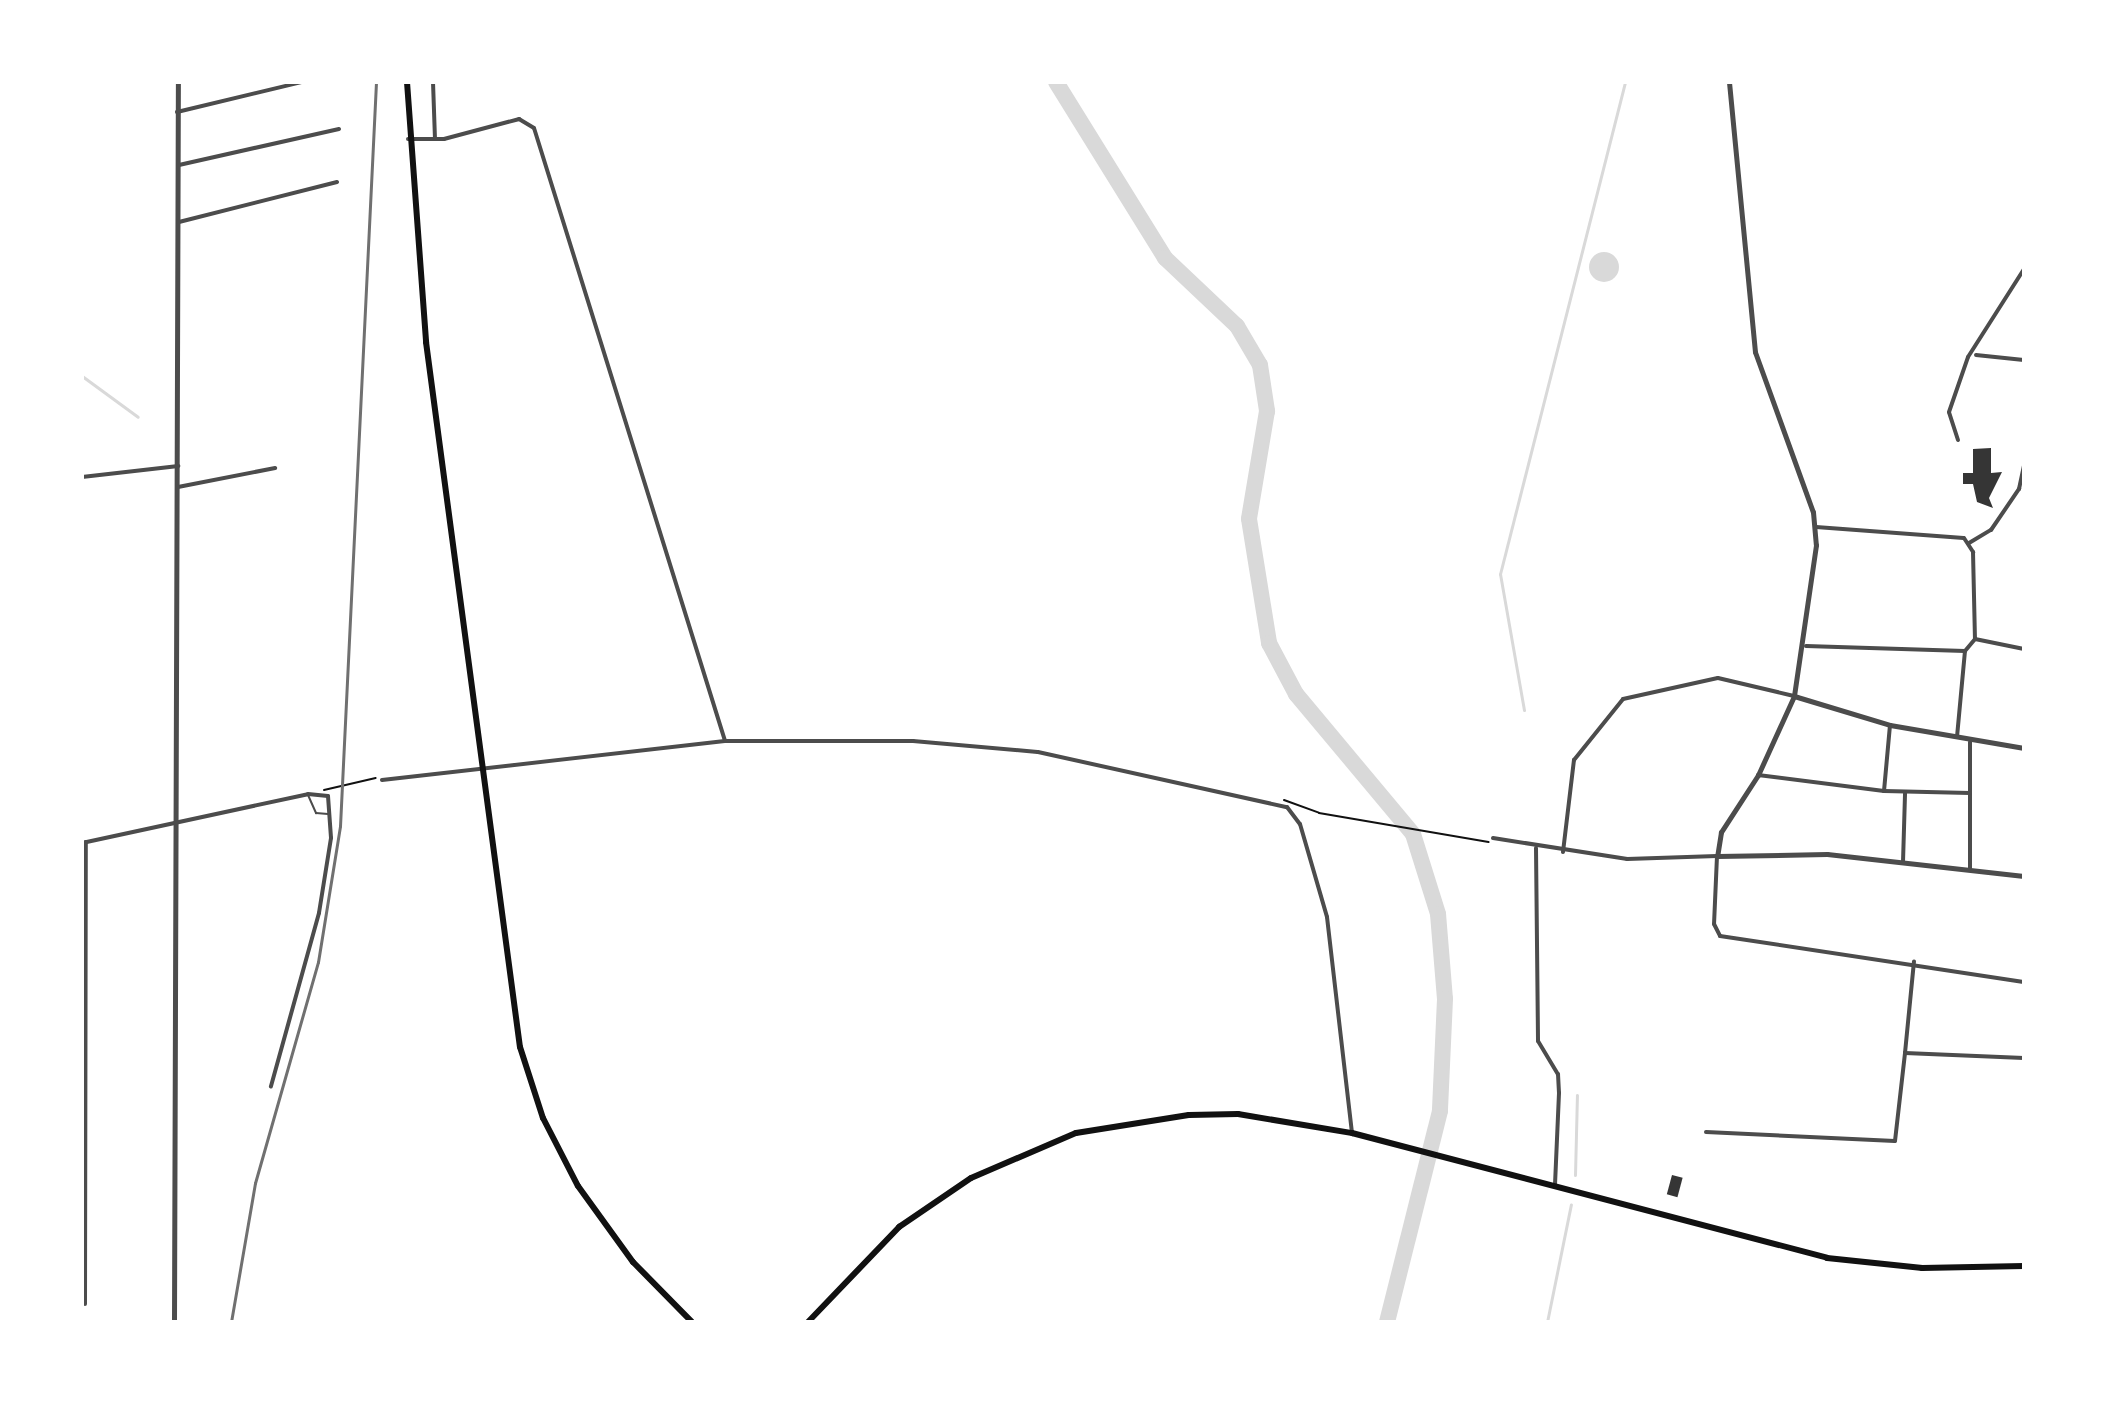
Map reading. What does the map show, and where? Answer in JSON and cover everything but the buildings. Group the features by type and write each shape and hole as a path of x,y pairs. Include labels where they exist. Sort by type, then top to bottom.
{"main road":[{"path":"407,82 408,139 479,767 520,1047 543,1118 608,1230 692,1322"},
{"path":"808,1322 875,1249 939,1197 1050,1141 1189,1115 1238,1114 1352,1133 1827,1258 1922,1268 2024,1266"}],"street":[{"path":"174,1322 178,82"},
{"path":"177,112 302,82"},
{"path":"433,82 435,139"},
{"path":"1729,82 1735,119 1755,352 1816,527 1806,646 1794,696 1758,775 1731,811 1717,856 1714,924 1720,936 1914,961 2024,982"},
{"path":"408,139 435,139 519,119 534,128 725,741"},
{"path":"179,165 339,129"},
{"path":"179,222 337,182"},
{"path":"1976,355 2024,269"},
{"path":"1958,440 1949,412 1968,357 1976,355 2024,360"},
{"path":"1816,527 1943,534 1969,543 1991,530 2019,489 2024,465"},
{"path":"82,477 178,466"},
{"path":"178,487 275,468"},
{"path":"1957,737 1965,651 1975,639 1969,543"},
{"path":"1975,639 2024,649"},
{"path":"1806,646 1965,651"},
{"path":"1563,852 1574,760 1623,699 1718,678 1794,696 1890,725 1970,742 2024,748"},
{"path":"1884,791 1890,725"},
{"path":"382,780 725,741 994,746 1276,804 1300,824 1327,917 1352,1133"},
{"path":"1970,742 1970,868"},
{"path":"1758,775 1884,791 1970,793"},
{"path":"85,1304 84,842 323,791 331,811 319,913 271,1086"},
{"path":"1903,862 1906,792"},
{"path":"1493,838 1563,852 1903,862 2024,876"},
{"path":"1536,848 1538,1041 1558,1074 1555,1188"},
{"path":"1706,1132 1790,1130 1895,1141 1914,961"},
{"path":"1905,1053 2024,1058"}],"lane":[{"path":"308,794 319,815 331,811"}],"path":[{"path":"323,791 382,780"},
{"path":"1276,804 1288,798 1319,813 1493,838"}],"shaded area":[{"path":"1604,252 1610,253 1618,261 1618,273 1610,281 1604,282 1598,281 1590,273 1589,267 1590,261 1598,253"}],"waterway":[{"path":"1056,82 1165,258 1237,326 1260,365 1267,411 1249,519 1269,643 1296,694 1413,834 1438,914 1445,999 1440,1111 1387,1322"},
{"path":"1524,710 1500,574 1625,82"},
{"path":"82,376 138,417"},
{"path":"1575,1175 1577,1095"},
{"path":"1547,1322 1571,1204"}],"railway":[{"path":"231,1322 255,1183 318,962 340,826 376,82"}]}
